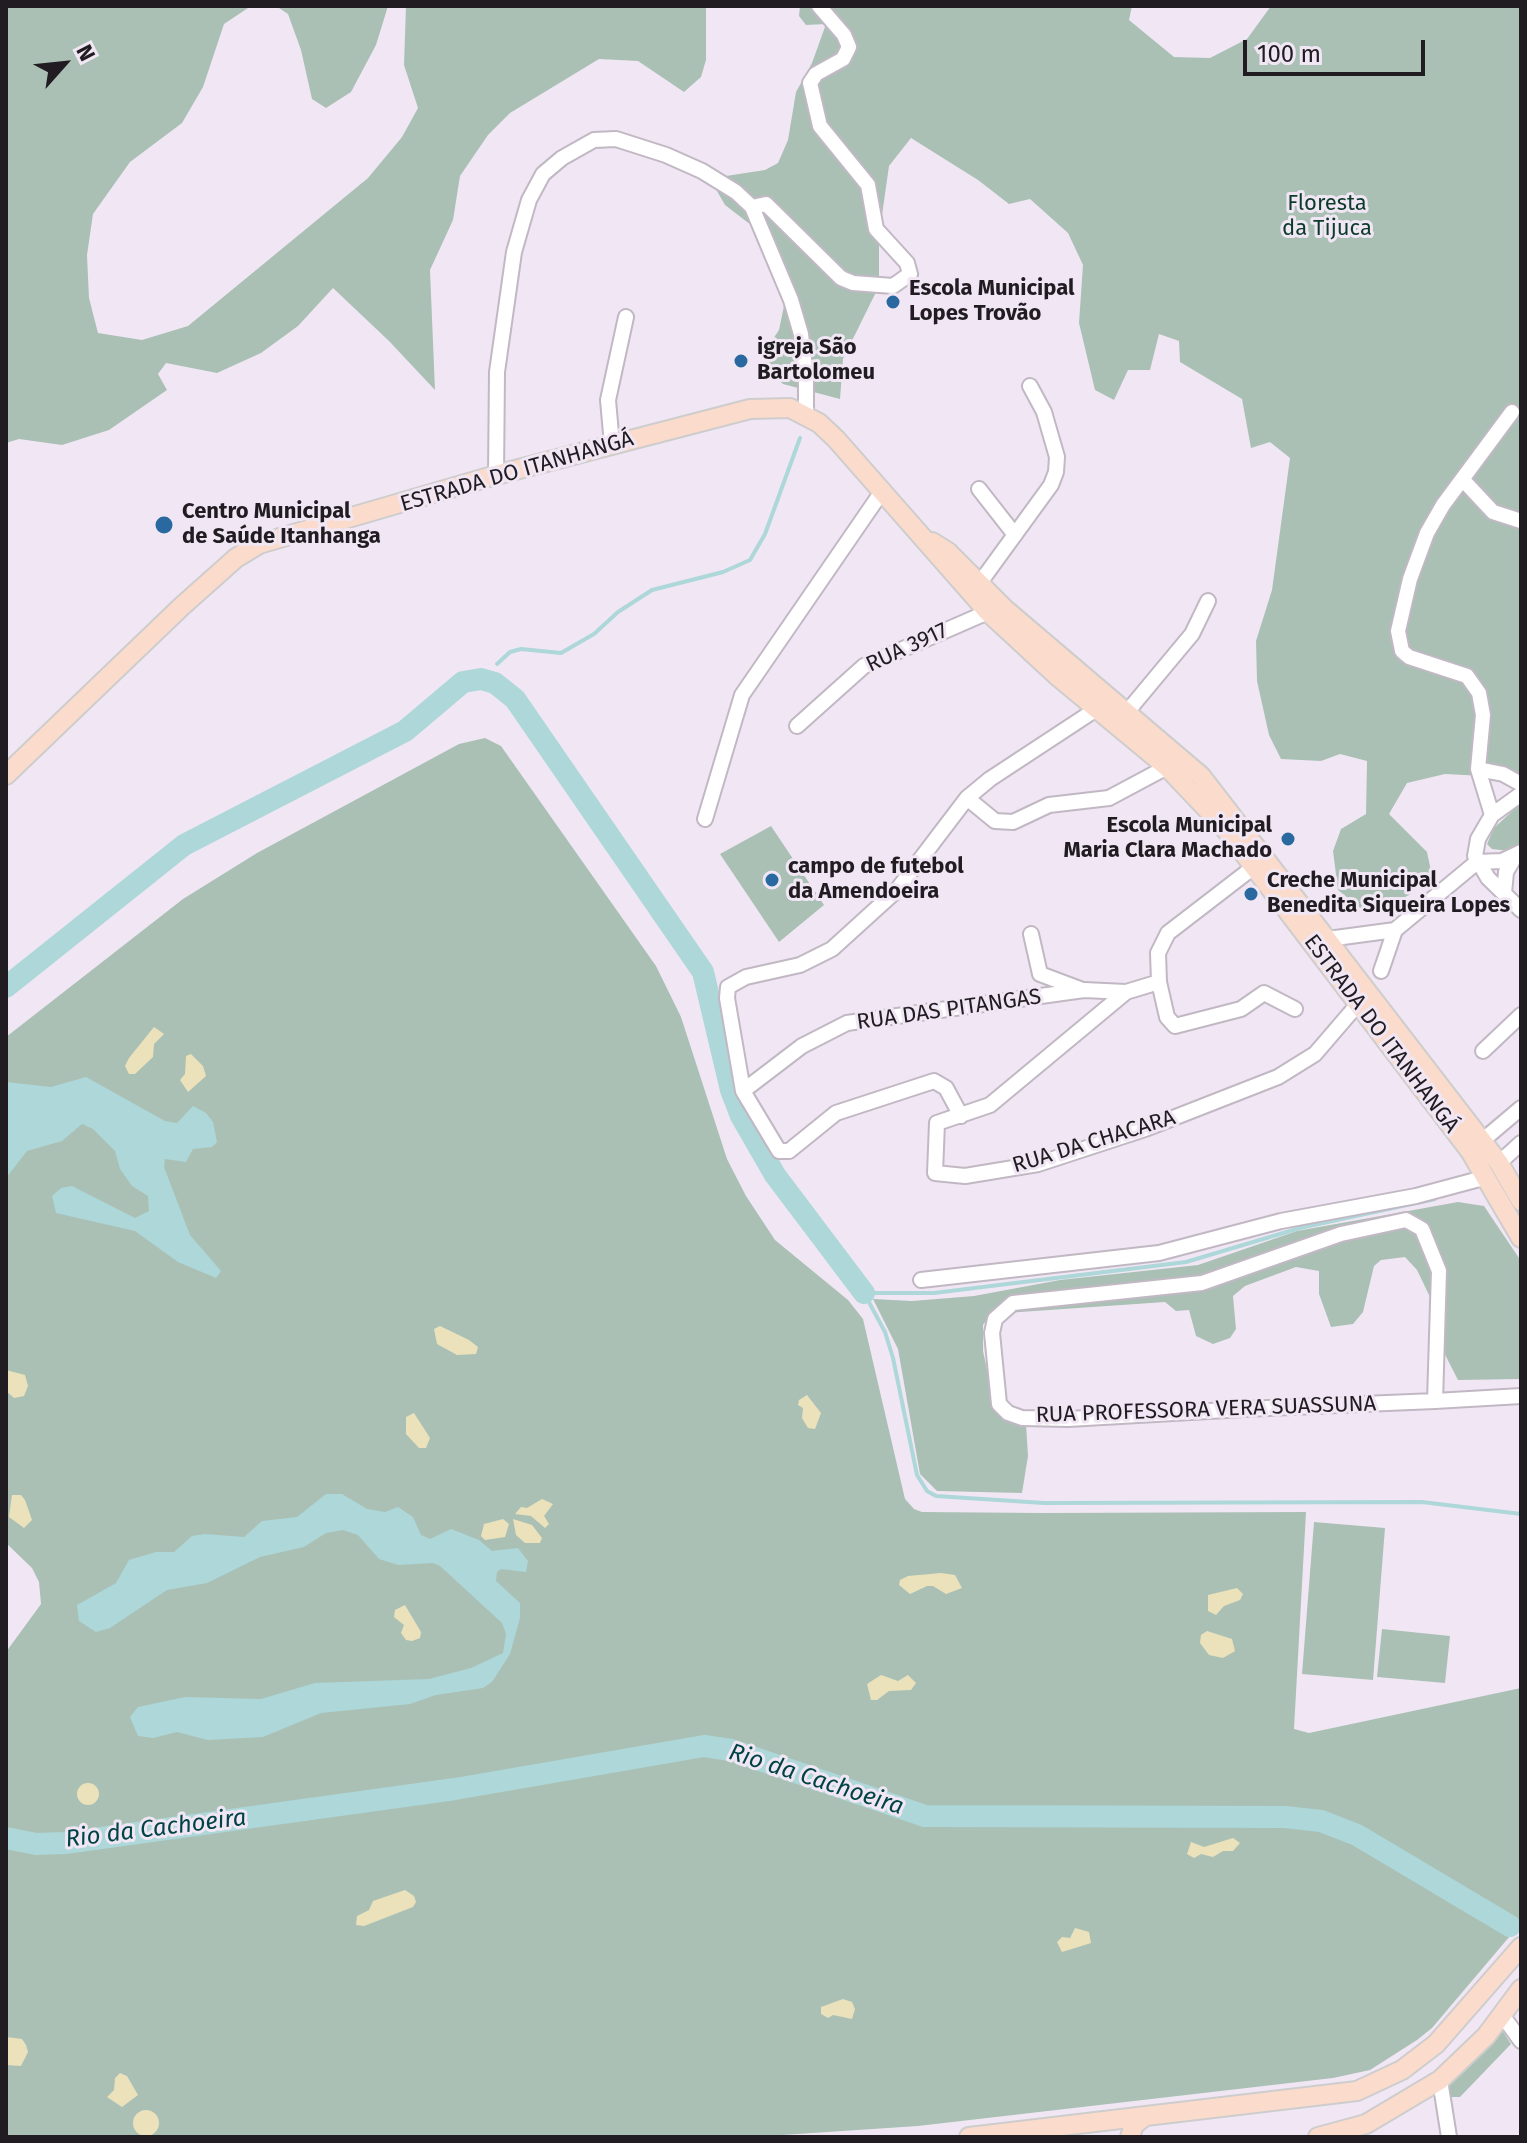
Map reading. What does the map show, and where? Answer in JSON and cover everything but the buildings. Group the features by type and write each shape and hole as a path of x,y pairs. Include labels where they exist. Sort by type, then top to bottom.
{"main road":[{"name":"ESTRADA DO ITANHANGÁ","path":"6,775 181,607 259,544 496,475 750,409 774,406 806,414 836,439 883,490 923,536 939,561 988,612 1056,675 1167,767 1223,826 1358,1004 1476,1146"},
{"name":"ESTRADA DO ITANHANGÁ","path":"923,536 948,552 979,584 1201,776 1328,939 1493,1170 1521,1238"},
{"name":"ESTRADA DO ITANHANGÁ","path":"1493,1170 1519,1190"},
{"path":"969,2137 1334,2097 1378,2084 1436,2044 1521,1947"},
{"path":"1318,2137 1366,2124 1440,2080 1502,2015 1521,1989"},
{"path":"1130,2137 1134,2125 1144,2117"}],"street":[{"path":"752,207 766,204 841,278 853,283 893,286 910,274 907,263 876,229 868,185 820,126 810,83 816,74 843,59 849,47 844,35 819,6"},
{"path":"496,475 495,414 500,338 514,252 529,200 543,174 594,140 616,139 702,171 736,192 752,207 791,300 801,334 806,375 806,414"},
{"path":"612,445 608,400 626,317"},
{"path":"979,584 1051,485 1057,457 1044,412 1030,386"},
{"path":"1492,815 1478,769 1483,715 1474,683 1467,676 1409,657 1402,651 1398,631 1410,579 1427,533 1443,505 1464,481 1512,412"},
{"path":"1464,481 1493,512 1521,521"},
{"path":"979,489 1015,535"},
{"path":"705,819 742,695 883,490"},
{"path":"1127,712 1192,634 1208,601"},
{"name":"RUA 3917","path":"797,726 864,666 988,612"},
{"path":"961,1116 946,1088 934,1081 836,1113 784,1152 779,1151 755,1116 743,1091 727,998 728,987 746,977 800,965 832,949 897,890 967,798 990,779 1098,708"},
{"path":"967,798 995,821 1013,822 1049,805 1109,798 1167,767"},
{"path":"1478,769 1503,774 1521,784"},
{"path":"1521,794 1492,815 1478,839 1477,862 1521,910"},
{"path":"1381,971 1395,930 1477,862 1502,861 1518,854"},
{"path":"1504,893 1506,872 1518,854"},
{"path":"1255,866 1168,933 1158,953 1159,982 1167,1017 1175,1026 1241,1009 1264,993 1295,1009"},
{"path":"1328,939 1395,930"},
{"path":"1031,934 1040,974 1084,990"},
{"name":"RUA DA CHACARA","path":"1159,982 1126,992 990,1105 937,1123 935,1173 965,1176 1038,1164 1145,1129 1278,1077 1315,1054 1358,1004"},
{"name":"RUA DAS PITANGAS","path":"743,1091 802,1046 847,1023 1084,990 1126,992"},
{"path":"1483,1051 1521,1015"},
{"path":"1476,1146 1521,1108"},
{"path":"921,1280 1159,1253 1281,1221 1416,1196 1493,1170 1521,1143"},
{"name":"RUA PROFESSORA VERA SUASSUNA","path":"1435,1401 1439,1271 1422,1229 1406,1220 1341,1234 1249,1269 1179,1288 1013,1303 995,1319 992,1333 999,1404 1008,1413 1046,1419 1435,1401 1521,1396"},
{"path":"1502,2015 1521,2041"},
{"path":"1440,2080 1449,2137"}],"green space":[{"path":"6,6 251,6 224,24 203,87 182,123 130,162 93,214 87,255 89,298 98,333 142,340 188,326 368,178 402,137 418,108 404,65 406,6 706,6 706,60 701,77 684,92 638,61 599,59 510,113 488,135 460,176 453,220 430,270 435,390 333,288 298,326 261,353 217,373 166,363 158,374 167,390 109,430 62,445 19,439 6,443"},
{"path":"276,6 388,6 376,45 351,92 326,108 312,99 301,50 288,14"},
{"name":"Floresta da Tijuca","path":"800,6 1132,6 1129,20 1174,57 1210,58 1247,39 1271,6 1521,6 1521,778 1445,774 1407,783 1389,814 1427,852 1431,871 1409,895 1378,911 1364,911 1338,890 1333,851 1341,829 1366,814 1367,761 1340,754 1321,761 1281,759 1269,735 1257,681 1256,641 1272,590 1290,458 1270,442 1251,448 1242,399 1180,362 1179,341 1159,334 1150,370 1128,370 1114,400 1095,390 1079,323 1083,265 1068,233 1030,199 1009,204 978,180 911,138 889,166 879,236 879,286 843,359 840,399 783,384 765,366 765,351 779,330 785,301 783,258 777,245 725,205 713,184 726,176 765,170 778,163 788,140 796,92 812,63 826,24 806,25 799,16"},
{"path":"485,738 501,746 656,966 681,1017 727,1159 746,1196 775,1240 848,1300 863,1319 905,1499 914,1509 922,1512 1043,1513 1306,1512 1294,1729 1309,1733 1521,1688 1521,1923 1432,2028 1417,2040 1370,2070 1333,2078 918,2126 752,2137 6,2137 6,1652 41,1604 39,1582 32,1568 6,1543 6,1037 183,899 257,853 459,744"},
{"path":"1521,803 1521,844 1509,851 1492,849 1487,844 1494,828"},
{"name":"campo de futebol da Amendoeira","path":"771,826 824,905 779,942 720,854"},
{"path":"1458,1202 1484,1206 1521,1261 1521,1379 1458,1380 1435,1335 1430,1297 1417,1270 1405,1257 1381,1260 1374,1266 1363,1312 1353,1324 1331,1327 1319,1294 1319,1271 1296,1267 1245,1286 1233,1296 1236,1329 1230,1338 1213,1344 1196,1336 1189,1310 1176,1311 1165,1302 991,1314 983,1325 983,1351 996,1412 1012,1424 1026,1424 1028,1456 1022,1493 937,1491 920,1474 898,1349 873,1299 912,1301 974,1296 1060,1280 1198,1265 1297,1231"},
{"path":"1314,1522 1385,1528 1373,1680 1302,1674"},
{"path":"1382,1629 1450,1636 1445,1683 1377,1677"},
{"path":"1500,2027 1511,2044 1460,2097 1445,2093 1445,2080"}],"sand":[{"path":"154,1027 164,1034 154,1044 153,1057 135,1074 129,1074 125,1066 129,1058"},
{"path":"191,1054 203,1066 206,1076 188,1092 180,1080 185,1074 186,1056"},
{"path":"440,1326 478,1347 476,1354 457,1355 437,1344 434,1329"},
{"path":"6,1370 25,1375 28,1386 24,1396 14,1398 6,1391"},
{"path":"807,1395 821,1413 815,1429 808,1428 802,1418 803,1408 798,1405 799,1400"},
{"path":"414,1413 430,1438 426,1448 419,1448 406,1434 406,1417"},
{"path":"12,1495 21,1495 25,1500 32,1520 24,1528 9,1517"},
{"path":"542,1499 553,1504 544,1516 549,1524 545,1528 531,1516 515,1514 521,1507 527,1508"},
{"path":"503,1519 509,1524 505,1537 485,1540 481,1536 484,1524"},
{"path":"513,1519 532,1525 542,1538 540,1543 525,1543 516,1535"},
{"path":"955,1575 962,1588 946,1594 927,1586 910,1594 899,1585 900,1580 908,1576"},
{"path":"1237,1588 1243,1594 1240,1600 1224,1606 1216,1615 1208,1611 1208,1595"},
{"path":"405,1605 421,1632 420,1638 412,1641 406,1640 401,1633 404,1625 394,1617 395,1610"},
{"path":"1207,1631 1232,1639 1235,1651 1223,1658 1209,1655 1200,1643 1201,1635"},
{"path":"881,1675 898,1681 908,1675 916,1683 911,1690 889,1691 877,1700 871,1700 867,1684"},
{"path":"84,1783 92,1783 99,1794 92,1805 84,1805 77,1798 77,1790"},
{"path":"1233,1838 1240,1843 1233,1851 1223,1851 1213,1857 1201,1854 1194,1858 1187,1854 1191,1842 1204,1847"},
{"path":"405,1890 414,1896 416,1902 413,1907 364,1926 356,1925 357,1916 369,1910 373,1901"},
{"path":"1075,1928 1089,1932 1091,1943 1062,1952 1057,1942 1062,1937 1070,1938"},
{"path":"843,1999 852,2002 855,2009 852,2019 833,2015 828,2018 821,2014 821,2007"},
{"path":"6,2037 22,2039 26,2045 28,2052 21,2066 6,2065"},
{"path":"120,2073 127,2076 138,2095 122,2107 107,2097 114,2090 115,2078"},
{"path":"146,2110 155,2114 159,2123 155,2132 146,2136 137,2132 133,2123 137,2114"}],"shaded area":[{"path":"86,1077 165,1121 177,1123 193,1106 206,1113 213,1122 217,1142 212,1147 193,1149 186,1162 165,1159 164,1167 190,1235 221,1271 216,1278 178,1262 135,1231 56,1213 52,1196 61,1188 72,1186 135,1218 149,1211 148,1196 132,1186 120,1169 115,1151 93,1129 82,1124 62,1141 27,1151 6,1178 6,1082 51,1087"},
{"path":"326,1494 342,1494 367,1509 385,1512 398,1507 413,1517 421,1535 430,1539 451,1529 479,1540 492,1551 518,1548 528,1561 526,1572 501,1569 497,1572 496,1581 520,1603 520,1618 510,1654 492,1682 483,1688 436,1695 410,1704 321,1713 263,1737 208,1740 177,1732 153,1738 138,1736 130,1717 138,1707 185,1697 261,1699 315,1683 429,1679 471,1668 503,1653 506,1634 502,1623 440,1566 433,1563 398,1565 379,1559 358,1535 343,1530 326,1533 304,1547 260,1557 207,1583 167,1590 110,1628 96,1632 79,1621 77,1605 116,1583 129,1560 156,1552 174,1552 192,1536 244,1537 262,1521 297,1517"}],"waterway":[{"path":"497,664 510,652 521,649 561,653 594,634 618,612 652,590 723,572 750,560 765,534 800,438"},
{"path":"6,987 184,845 405,731 463,682 481,679 495,683 515,699 703,972 731,1090 741,1116 775,1175 864,1293"},
{"path":"1435,1199 1300,1228 1186,1262 934,1293 864,1293 885,1332 893,1358 917,1475 927,1491 936,1496 1044,1503 1422,1502 1521,1514"},
{"name":"Rio da Cachoeira","path":"6,1838 36,1844 65,1843 455,1789 704,1746 731,1750 925,1816 1285,1817 1321,1821 1357,1835 1510,1926"}],"place":[{"name":"Escola Municipal Lopes Trovão","path":"893,302"},
{"name":"igreja São Bartolomeu","path":"741,361"},
{"name":"Centro Municipal de Saúde Itanhanga","path":"164,525"},
{"name":"Escola Municipal Maria Clara Machado","path":"1288,839"},
{"name":"campo de futebol da Amendoeira","path":"772,880"},
{"name":"Creche Municipal Benedita Siqueira Lopes","path":"1251,894"}]}
